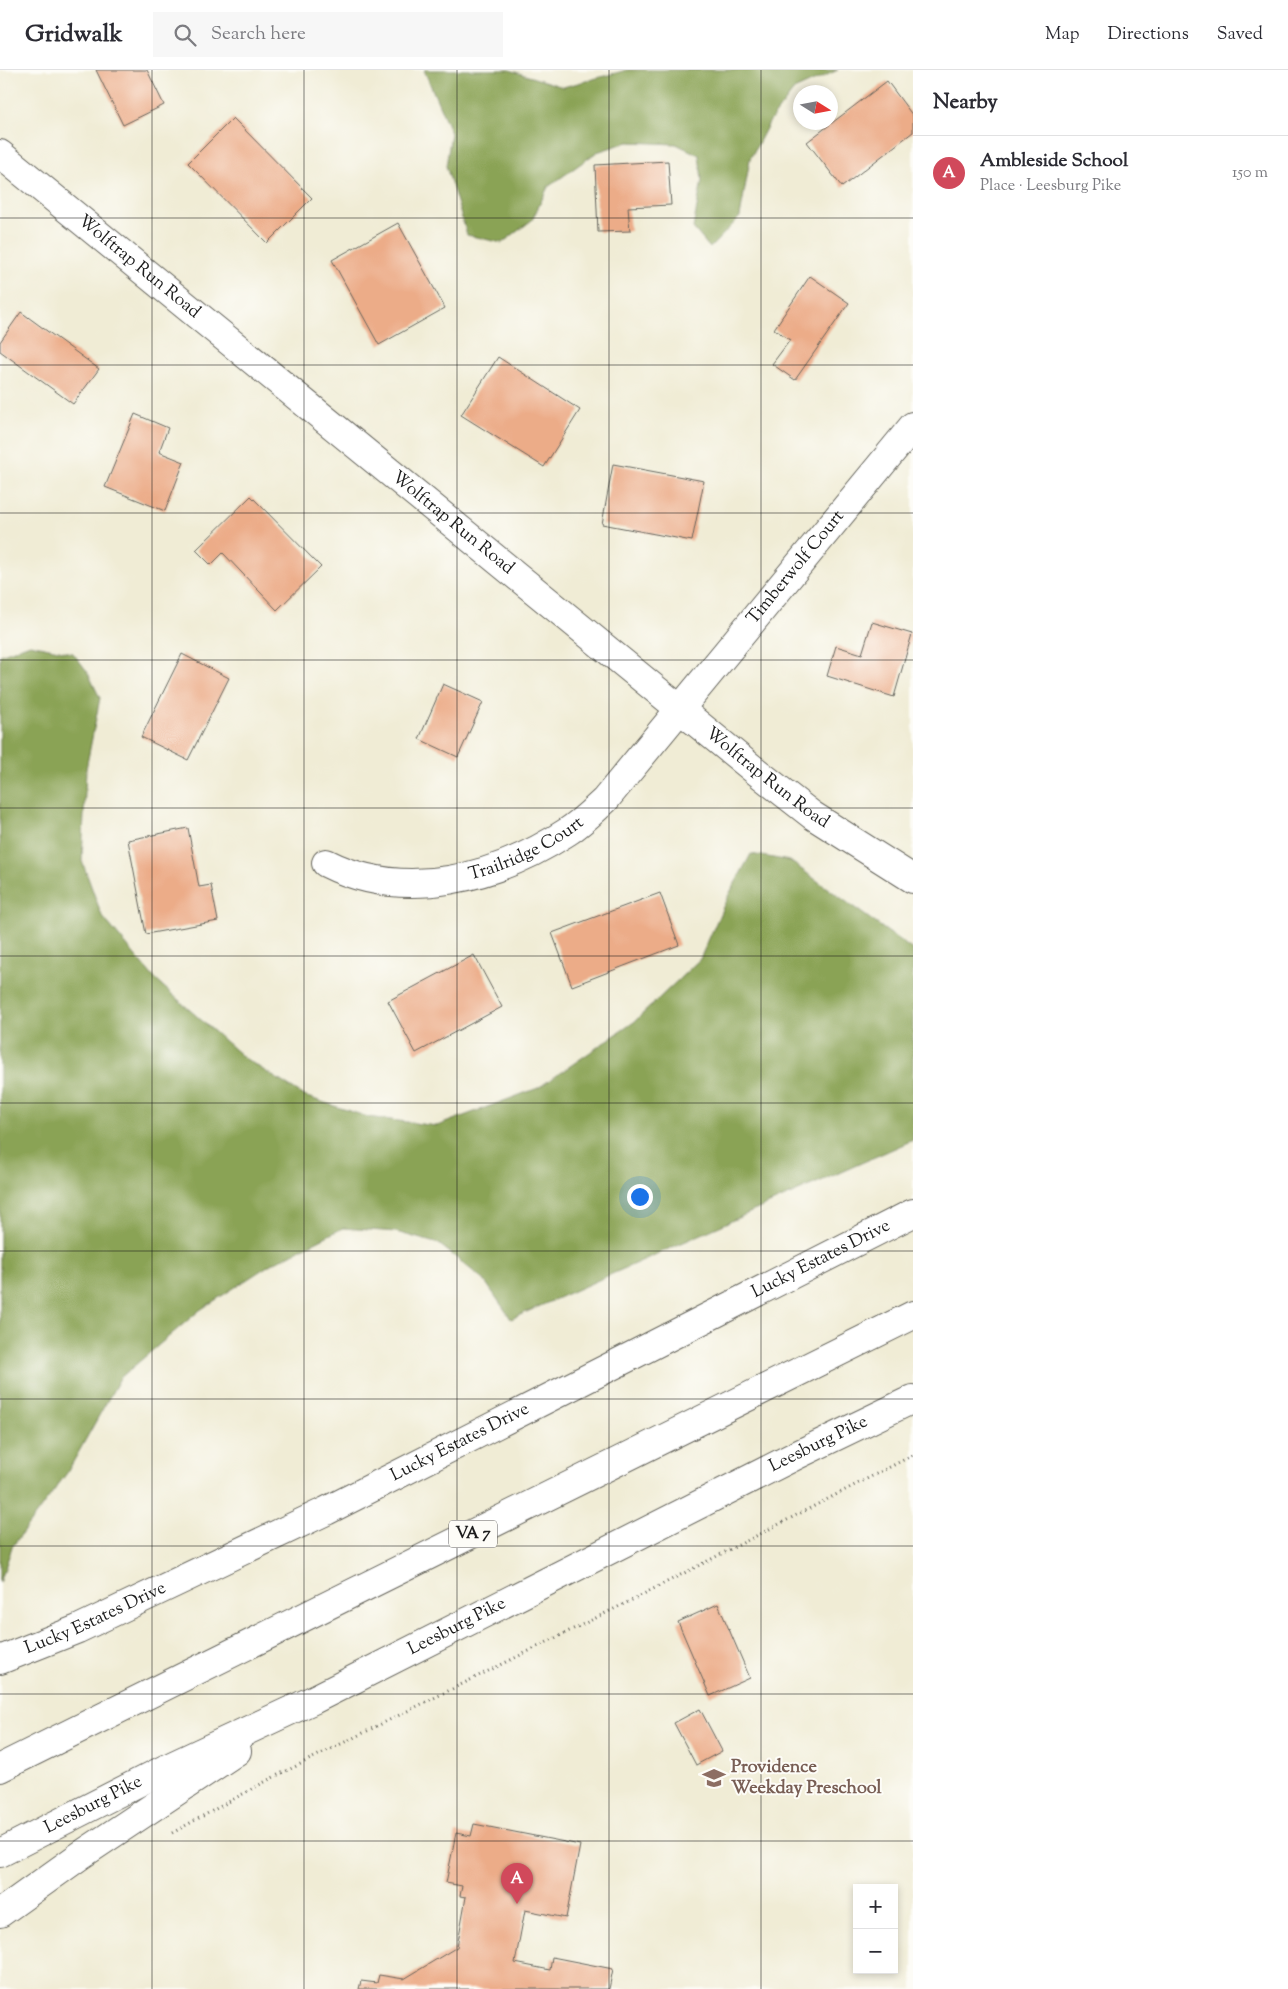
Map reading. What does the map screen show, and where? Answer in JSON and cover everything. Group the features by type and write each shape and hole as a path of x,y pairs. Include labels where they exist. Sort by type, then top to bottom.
{"main road":[{"name":"Wolftrap Run Road","path":"0,154 680,711 812,815 913,879"},
{"name":"Timberwolf Court","path":"680,711 913,426"},
{"name":"Trailridge Court","path":"326,862 372,879 415,884 457,879 482,873 526,856 569,831 605,800 680,711"},
{"name":"Lucky Estates Drive","path":"0,1660 78,1629 326,1511 913,1213"},
{"name":"VA 7","path":"0,1768 32,1754 913,1315"},
{"name":"Leesburg Pike","path":"0,1853 165,1770 313,1700 797,1455 913,1399"},
{"path":"0,1913 81,1855 313,1700"}],"path":[{"path":"164,1838 270,1779 632,1600 913,1454"}],"green space":[{"path":"424,70 509,70 563,87 627,70 838,70 805,85 793,85 793,91 770,121 750,159 740,217 710,248 693,228 702,180 699,155 676,144 628,142 597,152 548,187 532,220 502,243 467,235 446,166 451,133"},
{"path":"30,644 73,653 87,671 100,698 86,769 82,861 102,916 156,980 243,1057 304,1096 368,1117 437,1126 538,1088 634,1022 700,959 727,898 751,854 790,861 913,950 913,1140 511,1319 484,1280 439,1244 396,1232 343,1228 271,1264 200,1310 120,1378 67,1473 12,1547 0,1583 0,655"}],"building":[{"path":"96,70 147,70 164,105 123,125"},
{"path":"887,81 913,116 913,132 842,187 807,142 823,130 838,130 838,118"},
{"path":"233,118 312,198 267,243 188,163"},
{"path":"668,161 671,205 628,207 630,231 598,232 595,165"},
{"path":"398,223 445,308 379,345 332,260"},
{"path":"810,276 849,303 795,380 772,364 790,340 774,329"},
{"path":"21,312 99,369 73,404 0,351 0,342"},
{"path":"498,357 580,410 544,467 461,415"},
{"path":"135,414 168,428 159,452 184,462 165,511 105,487"},
{"path":"613,464 704,481 692,541 602,524"},
{"path":"251,496 321,567 277,610 223,553 211,565 196,550"},
{"path":"872,622 912,634 894,697 827,676 836,646 862,654"},
{"path":"182,654 229,678 188,760 141,737"},
{"path":"443,684 483,702 458,757 419,739"},
{"path":"188,828 199,887 211,885 218,921 146,934 128,840"},
{"path":"660,893 679,945 572,986 552,933"},
{"path":"474,955 502,1007 416,1053 388,1001"},
{"path":"718,1604 750,1678 710,1696 678,1622"},
{"path":"700,1709 722,1751 696,1765 674,1723"},
{"path":"474,1824 580,1845 566,1918 525,1910 515,1963 550,1970 552,1957 613,1969 609,1989 359,1989 361,1981 377,1983 379,1975 404,1979 457,1947 466,1897 460,1896 462,1886 446,1883 456,1833 471,1836"}],"place":[{"name":"Providence Weekday Preschool","path":"714,1778"},
{"name":"Ambleside School","path":"517,1904"}]}
